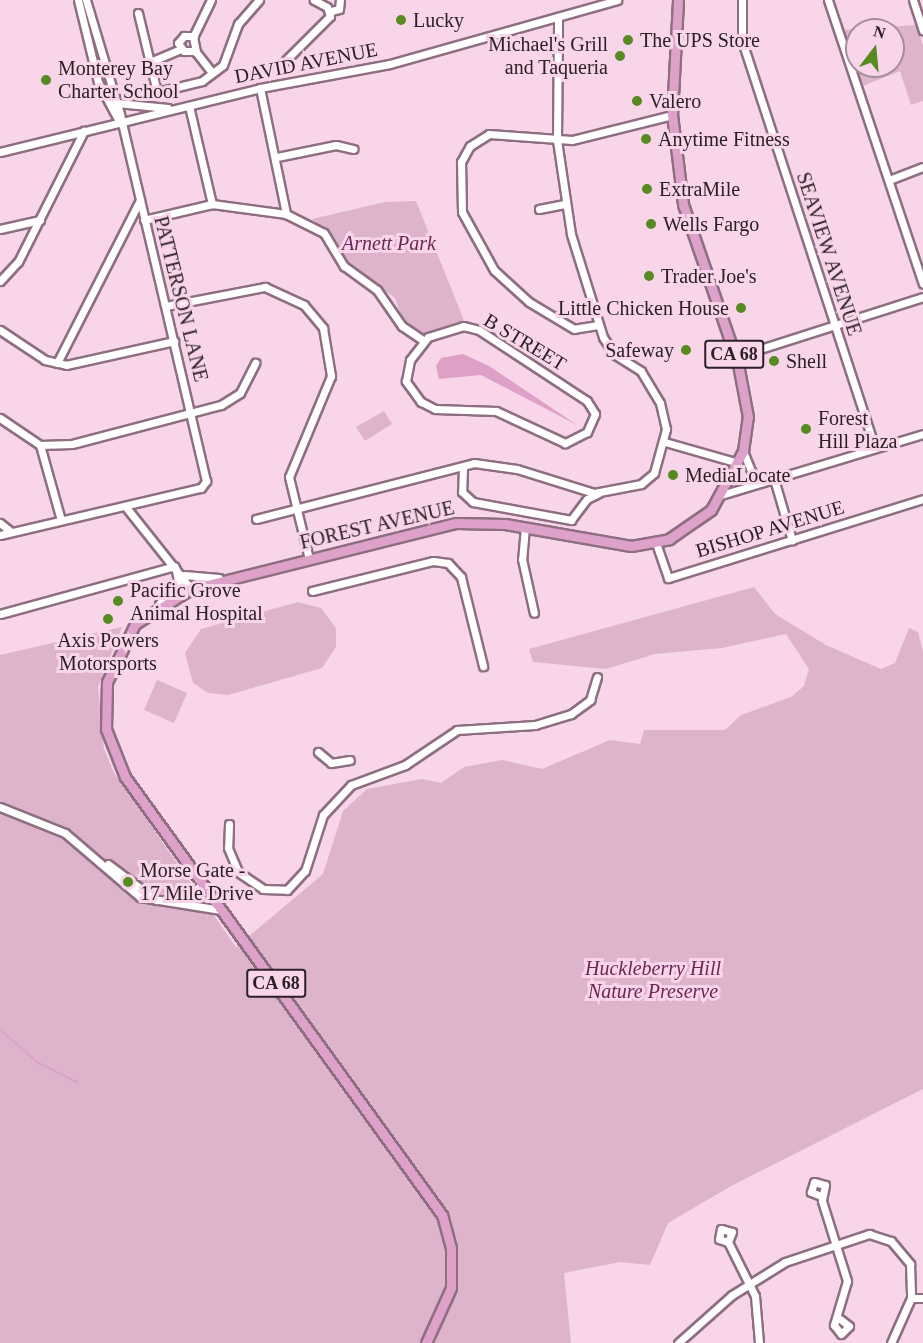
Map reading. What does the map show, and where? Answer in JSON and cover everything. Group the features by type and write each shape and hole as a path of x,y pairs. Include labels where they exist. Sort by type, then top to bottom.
{"main road":[{"name":"FOREST AVENUE","path":"203,885 125,777 110,747 107,682 135,624 159,604 191,589 456,523 525,527 619,546 656,543 705,516 721,495 743,451 748,417 735,357 683,204 672,115 678,0"},
{"name":"CA 68","path":"203,885 442,1215 451,1248 451,1288 426,1343"}],"street":[{"path":"78,0 98,82 120,123"},
{"path":"86,0 117,103 120,123"},
{"path":"210,70 195,50 194,36 206,20 211,0"},
{"path":"138,12 157,92 202,81 210,70 225,62 238,24 260,0"},
{"path":"314,0 323,1 331,11"},
{"path":"286,60 316,34 331,11 339,9 340,0"},
{"name":"DAVID AVENUE","path":"0,152 260,88 390,64 617,0"},
{"name":"SEAVIEW AVENUE","path":"742,0 742,41 875,448"},
{"path":"828,0 923,284"},
{"path":"913,0 922,25"},
{"path":"462,468 462,492 473,502 567,519 600,493 651,477 665,442 664,417 650,384 614,354 598,325 565,204 557,140 558,17"},
{"path":"181,49 182,37 194,36"},
{"path":"150,62 181,49 195,50"},
{"path":"260,88 277,157 286,214"},
{"path":"117,103 176,109"},
{"path":"189,106 212,204"},
{"path":"598,325 574,329 512,289 479,249 460,203 461,162 479,139 504,132 557,140 672,115"},
{"name":"PATTERSON LANE","path":"120,123 192,412 206,483 125,506"},
{"path":"0,281 18,262 84,131"},
{"path":"277,157 336,145 354,149"},
{"path":"889,180 923,167"},
{"path":"57,363 140,200"},
{"path":"144,220 212,204 286,214 324,233 344,266 377,290 402,326 423,340"},
{"path":"539,209 565,204"},
{"path":"0,229 40,220"},
{"path":"166,306 265,287 294,299 318,319 332,368 293,456 289,486 309,559"},
{"path":"735,357 923,297"},
{"name":"B STREET","path":"447,328 479,330 575,393 595,414 587,432 568,443 496,411 431,408 410,390 405,376 423,340 447,328"},
{"path":"0,330 57,363 78,366 174,341"},
{"path":"0,418 40,445 72,444 232,400 246,385 255,363"},
{"path":"721,495 923,434"},
{"path":"665,442 738,463"},
{"path":"40,445 62,520"},
{"path":"743,451 753,476 774,478"},
{"path":"256,519 447,467 462,468 474,463 506,466 579,491 600,493"},
{"path":"774,478 792,540"},
{"path":"579,491 582,506"},
{"name":"BISHOP AVENUE","path":"656,543 668,578 920,500"},
{"path":"0,535 125,506 181,573 191,589"},
{"path":"0,523 11,532"},
{"path":"525,527 522,559 534,613"},
{"path":"312,591 433,561 448,563 461,577 483,666"},
{"path":"159,604 178,582 175,566"},
{"path":"0,614 175,566"},
{"path":"181,573 192,580 242,576"},
{"path":"229,824 228,848 238,872 262,889 287,890 306,871 322,815 351,785 405,765 457,730 535,725 571,714 590,700 597,677"},
{"path":"318,752 331,764 350,760"},
{"path":"0,807 47,824 159,902 206,904 223,912"},
{"path":"173,903 203,885"},
{"path":"821,1196 839,1240 847,1281 840,1319"},
{"path":"678,1343 747,1285 839,1240 868,1234 891,1241 910,1264 911,1298 891,1343"},
{"path":"729,1242 759,1313 759,1343"},
{"path":"911,1298 923,1298"}],"green space":[{"path":"916,25 923,45 923,101 911,105 902,78 905,78 905,26"},
{"path":"857,78 882,78 860,87"},
{"name":"Arnett Park","path":"416,201 465,323 421,334 403,321 395,298 347,262 332,236 312,219 385,202"},
{"path":"384,411 392,424 365,441 356,427"},
{"name":"Huckleberry Hill Nature Preserve","path":"754,587 775,614 826,645 881,669 895,663 909,628 918,632 923,652 923,1089 733,1185 668,1223 650,1265 620,1262 564,1273 571,1343 0,1343 0,655 122,627 98,687 104,749 114,773 236,947 323,874 343,811 367,789 422,779 441,783 464,767 502,760 542,769 610,740 640,744 644,730 725,730 741,715 791,697 804,686 809,669 786,634 722,648 655,654 606,669 533,662 529,649"},
{"path":"298,602 321,608 336,628 336,647 322,668 228,695 208,693 193,683 185,653 201,629"},
{"path":"157,680 187,693 174,723 144,710"}],"shaded area":[{"path":"463,354 489,366 577,425 481,375 439,379 436,366 441,358"}],"waterway":[{"path":"0,1029 37,1062 77,1082"}],"place":[{"name":"Lucky","path":"401,20"},
{"name":"The UPS Store","path":"628,40"},
{"name":"Michael's Grill and Taqueria","path":"620,56"},
{"name":"Monterey Bay Charter School","path":"46,80"},
{"name":"Valero","path":"637,101"},
{"name":"Anytime Fitness","path":"646,139"},
{"name":"ExtraMile","path":"647,189"},
{"name":"Wells Fargo","path":"651,224"},
{"name":"Trader Joe's","path":"649,276"},
{"name":"Little Chicken House","path":"741,308"},
{"name":"Safeway","path":"686,350"},
{"name":"Shell","path":"774,361"},
{"name":"Forest Hill Plaza","path":"806,429"},
{"name":"MediaLocate","path":"673,475"},
{"name":"Pacific Grove Animal Hospital","path":"118,601"},
{"name":"Axis Powers Motorsports","path":"108,619"},
{"name":"Morse Gate - 17 Mile Drive","path":"128,882"}]}
